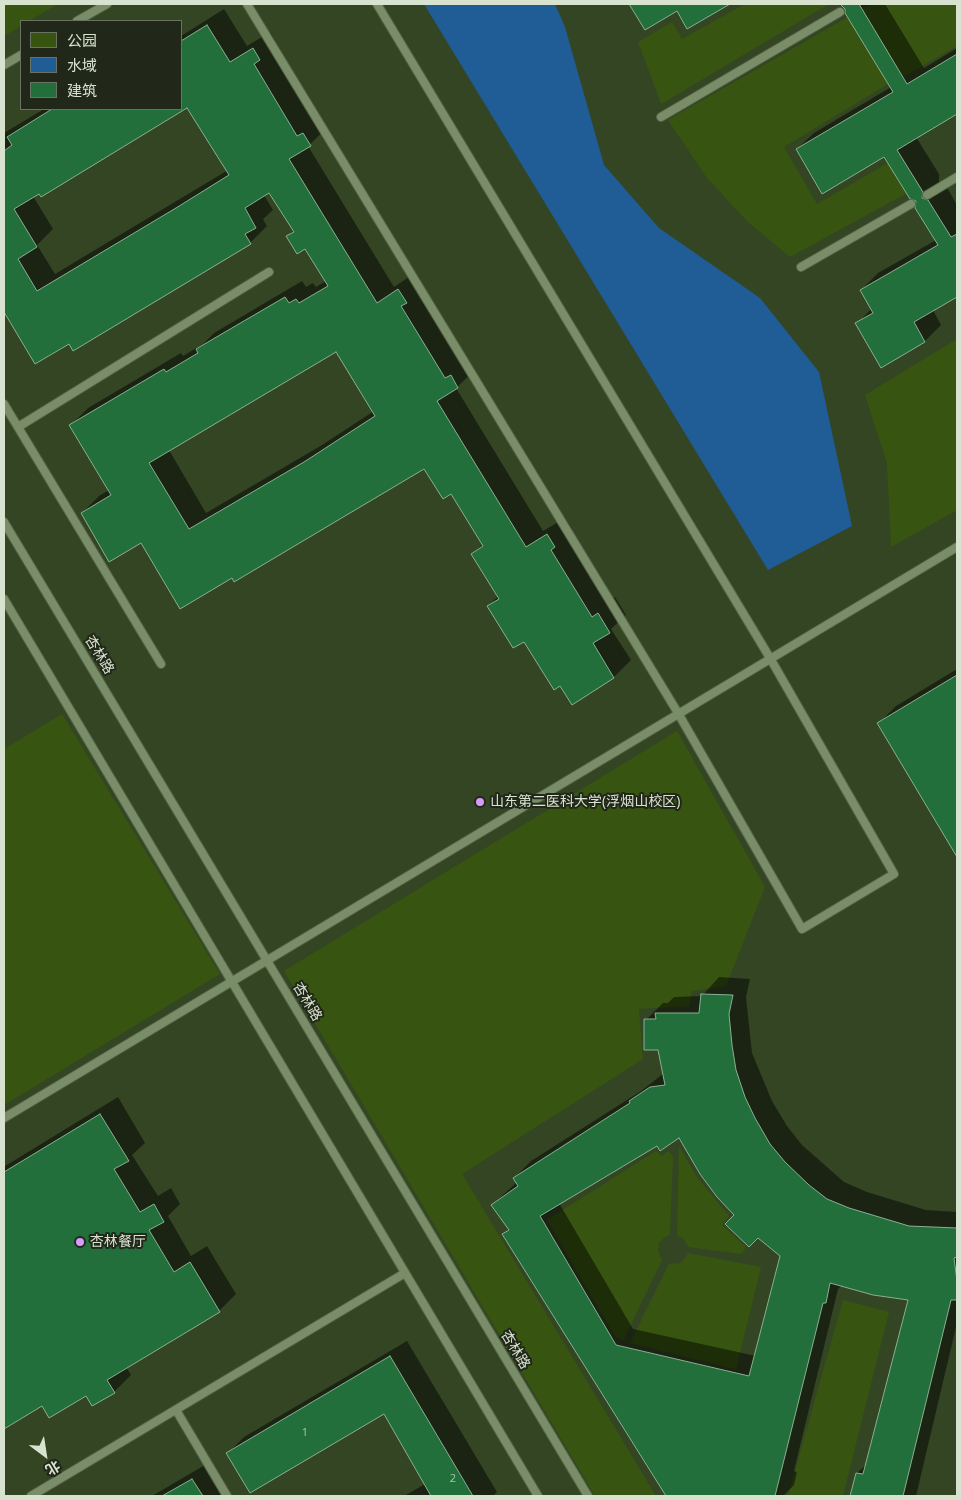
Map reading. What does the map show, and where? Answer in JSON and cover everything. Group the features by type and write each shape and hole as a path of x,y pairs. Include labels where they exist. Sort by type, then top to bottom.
{"lane":[{"path":"79,20 107,4"},
{"path":"246,4 678,713 802,929 894,874 770,658 377,4"},
{"path":"661,117 840,12"},
{"path":"4,65 20,56"},
{"path":"926,194 957,177"},
{"path":"801,267 911,204"},
{"path":"18,427 269,272"},
{"path":"4,404 161,664"},
{"name":"杏林路","path":"4,522 588,1496"},
{"path":"4,1118 957,547"},
{"path":"4,600 538,1496"},
{"path":"31,1496 405,1273"},
{"path":"176,1410 228,1496"}],"green space":[{"path":"4,4 58,4 31,20 20,20 20,27 4,36"},
{"path":"745,4 829,4 661,104 638,42 672,22 682,39"},
{"path":"871,4 957,4 957,46 903,77 862,9"},
{"path":"848,17 888,84 784,147 817,204 888,163 907,193 790,257 748,222 707,178 668,120"},
{"path":"957,339 957,510 891,547 887,463 865,395"},
{"path":"62,714 220,974 4,1105 4,749"},
{"path":"677,731 765,887 726,986 692,991 689,1006 639,1009 643,1059 462,1174 656,1496 595,1496 284,971"},
{"path":"679,1146 696,1176 729,1216 722,1225 746,1247 742,1254 688,1247 684,1239 677,1235"},
{"path":"656,1151 661,1156 669,1151 673,1158 670,1235 659,1243 658,1251 662,1260 623,1341 615,1336 547,1220"},
{"path":"688,1253 761,1267 736,1369 630,1343 669,1264 680,1263"},
{"path":"843,1300 889,1312 843,1496 788,1496"}],"water":[{"path":"424,4 555,4 565,27 604,165 659,228 760,298 819,372 852,526 768,570"}],"building":[{"path":"629,4 730,4 687,29 677,11 645,30"},
{"path":"840,4 859,4 907,84 957,54 957,114 897,150 923,192 922,198 928,200 951,237 957,234 957,297 914,322 925,342 881,368 855,323 873,313 860,290 938,245 915,208 916,201 910,199 884,157 822,194 796,149 893,92 845,13 845,9"},
{"path":"207,25 230,62 253,48 260,60 254,64 297,136 303,133 311,146 289,159 377,303 398,289 407,303 401,306 445,378 451,375 458,388 437,401 526,547 547,534 555,547 551,550 592,617 598,613 610,633 593,643 614,678 572,705 560,686 554,690 524,642 513,648 487,606 499,599 471,554 483,546 451,494 443,499 424,469 234,582 232,578 180,609 141,543 109,562 81,513 111,495 69,425 164,369 166,372 198,353 196,349 285,297 289,303 296,299 299,303 328,286 305,249 297,254 286,236 294,232 269,193 245,208 256,228 245,234 251,244 73,351 69,344 35,364 4,312 4,151 12,145 7,137 50,110 182,110 182,40","holes":["187,108 229,175 37,291 18,259 37,247 14,209 39,194 41,197","336,352 375,416 304,462 189,529 149,463"]},
{"path":"957,675 957,857 877,723"},
{"path":"701,994 733,995 729,1014 732,1045 736,1070 745,1097 770,1144 785,1162 809,1185 827,1199 849,1208 909,1226 957,1228 957,1257 954,1258 957,1300 951,1300 903,1496 850,1496 856,1473 863,1474 908,1300 873,1295 830,1283 826,1303 823,1303 775,1496 666,1496 502,1234 509,1230 491,1205 518,1186 513,1178 630,1103 629,1101 650,1087 665,1085 658,1050 644,1050 644,1019 656,1019 655,1013 699,1013","holes":["679,1138 700,1174 717,1197 734,1215 725,1224 749,1247 758,1238 780,1256 749,1376 616,1345 540,1216 657,1146 660,1151"]},
{"name":"杏林餐厅","path":"100,1114 129,1161 114,1169 140,1212 154,1204 164,1222 149,1230 174,1272 190,1262 220,1312 107,1380 115,1393 92,1406 86,1396 49,1418 42,1406 4,1429 4,1172"},
{"path":"390,1356 473,1496 431,1496 384,1414 250,1493 226,1453"},
{"path":"192,1479 203,1496 162,1496"}],"place":[{"name":"山东第二医科大学(浮烟山校区)","path":"480,802"},
{"name":"杏林餐厅","path":"80,1242"}]}
